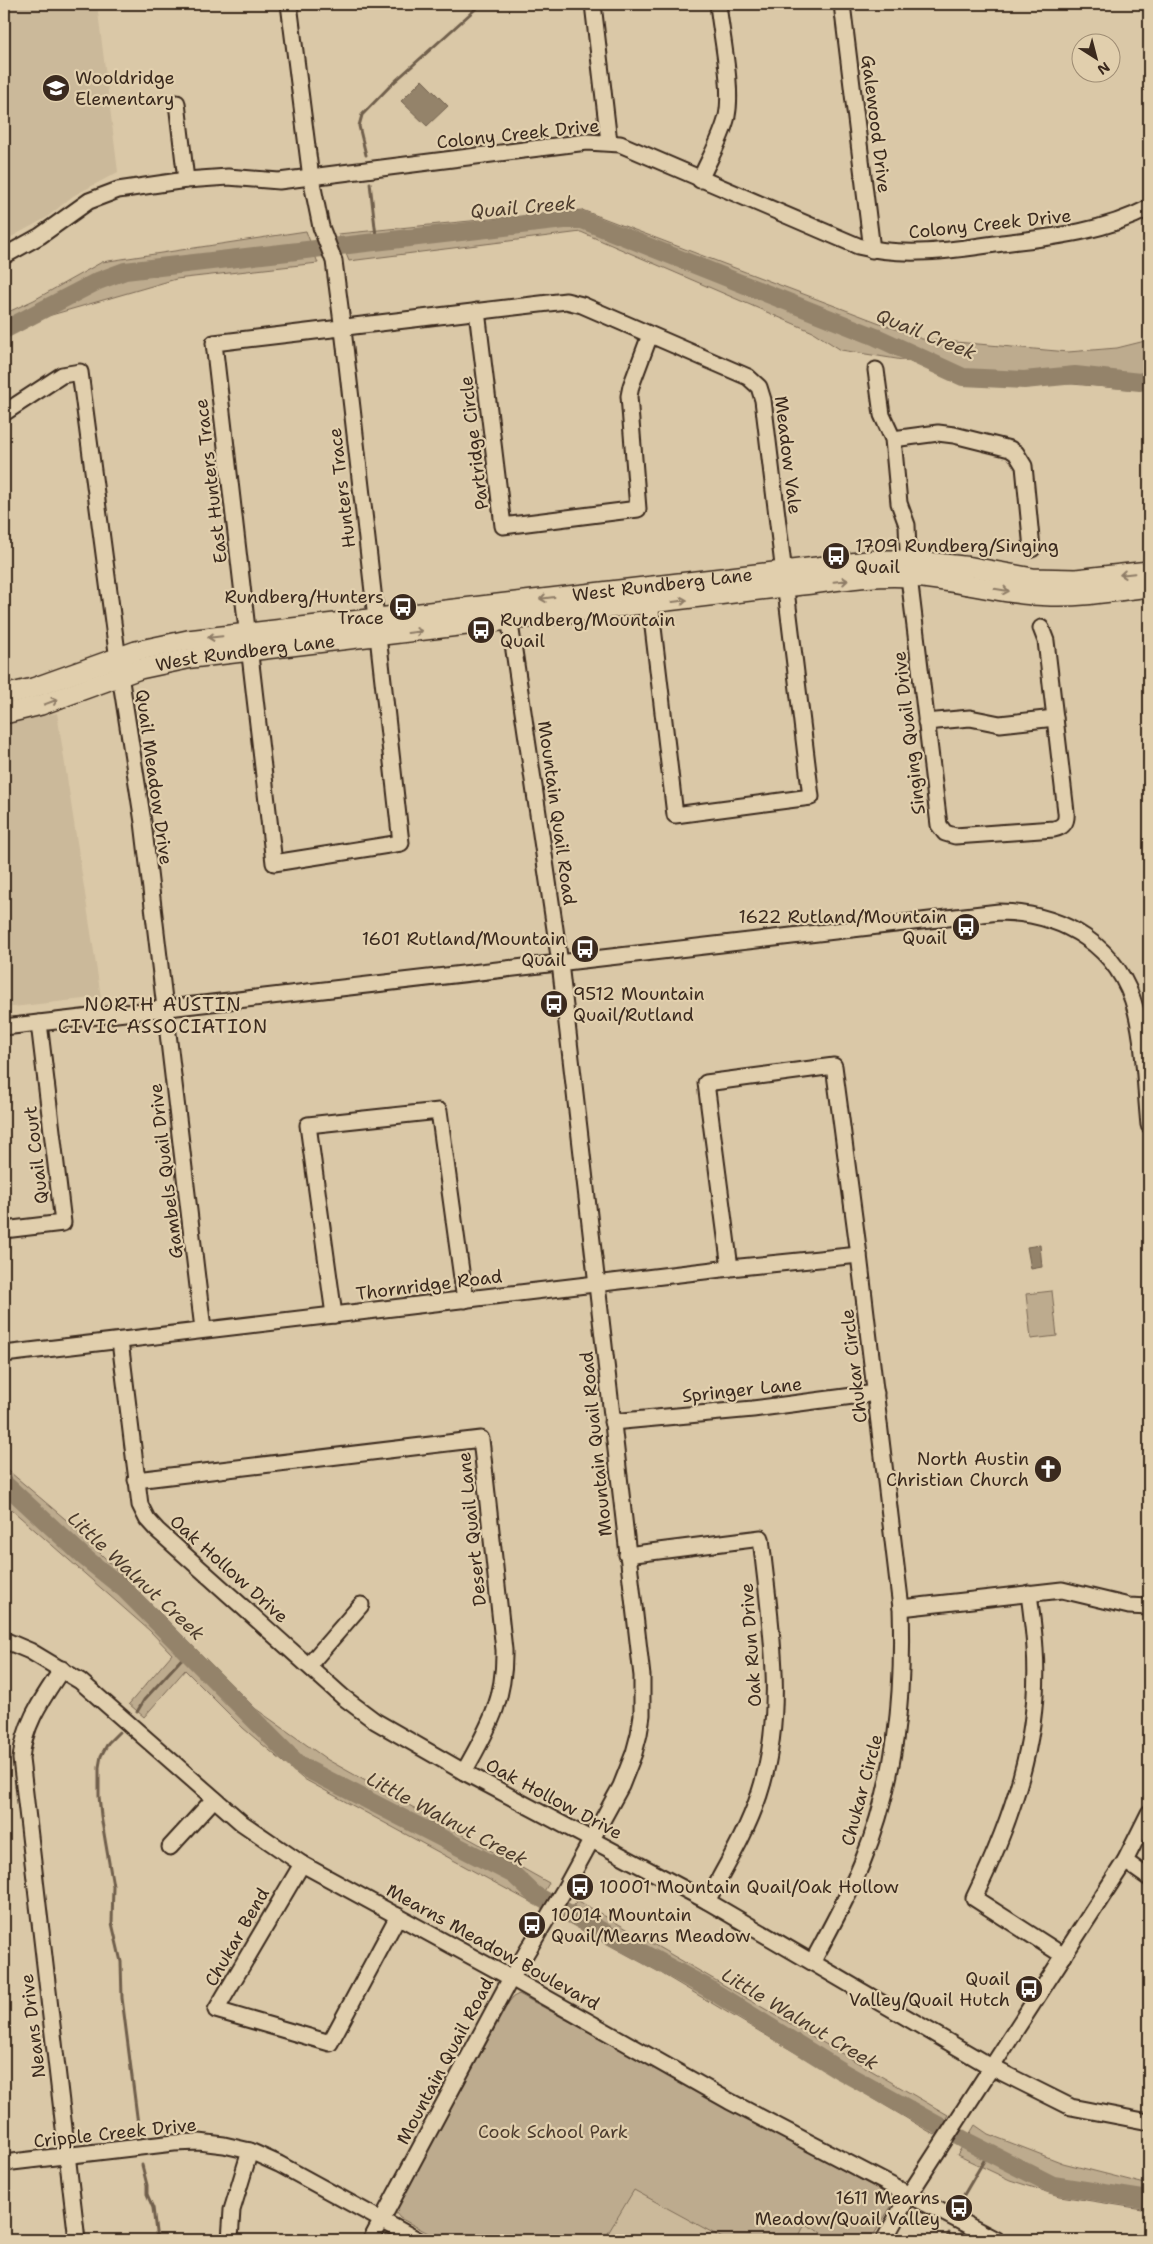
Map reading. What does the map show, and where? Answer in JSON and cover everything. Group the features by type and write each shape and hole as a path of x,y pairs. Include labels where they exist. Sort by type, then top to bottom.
{"main road":[{"name":"West Rundberg Lane","path":"4,714 41,706 156,646 249,642 508,612 784,579 876,560 909,568 972,567 1034,578 1076,579 1107,584 1149,587"},
{"name":"West Rundberg Lane","path":"1107,584 1149,571"},
{"name":"West Rundberg Lane","path":"4,695 119,666"}],"street":[{"name":"Hunters Trace","path":"274,862 401,844 334,261 321,227 311,178 289,4"},
{"path":"593,4 609,142"},
{"path":"700,180 721,132 728,109 728,87 718,4"},
{"name":"Galewood Drive","path":"842,4 872,250"},
{"path":"176,103 186,180"},
{"name":"Colony Creek Drive","path":"4,256 40,236 89,201 103,194 186,180 242,177 278,181 311,178 587,142 620,144 851,244 872,250 895,253 942,251 1070,234 1104,227 1149,208"},
{"name":"Meadow Vale","path":"342,328 566,301 582,305 745,375 759,387 763,400 811,798 676,814 650,595"},
{"name":"Partridge Circle","path":"477,312 503,526 638,509 629,396 650,335"},
{"name":"East Hunters Trace","path":"274,862 214,342 342,328"},
{"name":"Singing Quail Drive","path":"876,370 882,415 893,439 899,503 907,525 909,568 926,722 939,825 945,833 956,836 1054,829 1064,824 1066,812 1046,641 1041,628"},
{"name":"Quail Meadow Drive","path":"4,413 62,375 80,372 119,666 143,822 166,1009"},
{"path":"893,439 938,433 954,434 1010,449 1016,453 1024,466 1032,549"},
{"name":"Mountain Quail Road","path":"371,2240 511,1978 592,1840 628,1770 642,1715 642,1676 560,964 508,612"},
{"path":"926,722 970,718 1000,724 1055,718"},
{"path":"4,1027 1000,912 1039,916 1057,922 1084,936 1104,954 1123,979 1132,1000 1139,1028 1149,1125"},
{"name":"Gambels Quail Drive","path":"166,1009 203,1330"},
{"name":"Quail Court","path":"4,1230 63,1223 39,1022"},
{"name":"Chukar Circle","path":"730,1268 706,1083 834,1066 859,1255 901,1608 903,1660 895,1746 880,1811 863,1862 813,1961"},
{"path":"334,1315 308,1125 439,1111 465,1300"},
{"name":"Thornridge Road","path":"4,1354 730,1268 859,1255"},
{"name":"Oak Hollow Drive","path":"120,1341 140,1505 152,1525 359,1710 464,1772 707,1901 813,1961 993,2068 1071,2107 1149,2122"},
{"name":"Springer Lane","path":"612,1422 752,1409 876,1393"},
{"name":"Desert Quail Lane","path":"136,1480 481,1439 505,1670 497,1708 464,1772"},
{"name":"Oak Run Drive","path":"627,1555 761,1538 775,1665 776,1710 773,1733 765,1776 751,1816 707,1901"},
{"path":"901,1608 1062,1590 1129,1606 1149,1607"},
{"path":"1029,1593 1035,1650 1030,1740 1014,1806 997,1852 974,1898 1064,1956"},
{"path":"309,1665 361,1605"},
{"name":"Mearns Meadow Boulevard","path":"4,1640 30,1651 62,1669 96,1694 242,1823 302,1864 511,1978 729,2101 996,2240"},
{"name":"Neans Drive","path":"62,1669 28,1722 22,1744 21,1759 77,2240"},
{"path":"170,1847 214,1799"},
{"path":"884,2240 910,2195 1125,1860 1149,1813"},
{"path":"1125,1860 1149,1878"},
{"name":"Chukar Bend","path":"302,1864 216,2010 330,2043 398,1916"},
{"name":"Cripple Creek Drive","path":"4,2163 199,2142 224,2145 250,2151 279,2164 418,2240"},
{"path":"230,2240 232,2210 250,2151"}],"shaded area":[{"name":"Wooldridge Elementary","path":"4,4 97,4 118,172 73,196 46,218 4,241"},
{"path":"422,80 448,106 427,126 401,101"},
{"path":"57,713 101,997 4,1008 4,722"},
{"path":"1040,1245 1042,1267 1031,1269 1027,1247"},
{"path":"634,2190 726,2240 604,2240"},
{"path":"805,2224 836,2240 797,2240"}],"green space":[{"path":"582,210 922,339 1068,352 1117,348 1149,340 1149,385 1129,389 1072,384 974,384 909,361 841,350 813,332 581,232 349,261 338,234"},
{"path":"306,231 318,263 176,279 41,318 4,337 4,314 34,300 102,262"},
{"path":"1052,1291 1057,1336 1031,1339 1026,1294"},
{"path":"4,1467 71,1524 256,1709 328,1760 549,1883 536,1905 302,1778 243,1728 185,1670 144,1717 129,1704 172,1654 150,1631 4,1503"},
{"path":"577,1900 948,2115 935,2135 659,1972 565,1921"},
{"name":"Cook School Park","path":"519,1994 894,2198 895,2200 873,2236 836,2240 805,2224 797,2240 726,2240 634,2190 604,2240 441,2240 400,2218 395,2212 398,2206 509,2002"},
{"path":"975,2125 988,2134 1063,2163 1149,2185 1149,2210 1060,2196 1010,2180 957,2155"}],"waterway":[{"path":"366,155 359,126 362,115 392,84 481,4"},
{"path":"370,183 376,236 372,242"},
{"name":"Quail Creek","path":"4,330 98,281 125,271 564,220 582,220 876,337 963,377 1024,380 1075,375 1140,382 1149,379"},
{"name":"Little Walnut Creek","path":"4,1483 83,1556 124,1589 299,1765 514,1875 535,1895 706,1987 841,2071 970,2143 1053,2185 1149,2200"},
{"path":"137,1712 144,1700 188,1652"},
{"path":"119,1732 108,1743 101,1756 99,1796 113,1886 112,1923 121,1962 122,1998 139,2132"},
{"path":"958,2205 989,2152"},
{"path":"142,2165 147,2185 147,2194 153,2208 157,2240"},
{"path":"946,2240 949,2233"}],"place":[{"name":"Wooldridge Elementary","path":"56,88"},
{"name":"1709 Rundberg/Singing Quail","path":"836,556"},
{"name":"Rundberg/Hunters Trace","path":"403,607"},
{"name":"Rundberg/Mountain Quail","path":"481,630"},
{"name":"1622 Rutland/Mountain Quail","path":"966,927"},
{"name":"1601 Rutland/Mountain Quail","path":"585,949"},
{"name":"9512 Mountain Quail/Rutland","path":"554,1004"},
{"name":"North Austin Christian Church","path":"1048,1469"},
{"name":"10001 Mountain Quail/Oak Hollow","path":"580,1887"},
{"name":"10014 Mountain Quail/Mearns Meadow","path":"532,1925"},
{"name":"Quail Valley/Quail Hutch","path":"1029,1989"},
{"name":"1611 Mearns Meadow/Quail Valley","path":"959,2208"}],"district":[{"name":"NORTH AUSTIN CIVIC ASSOCIATION","path":"163,1015"}]}
